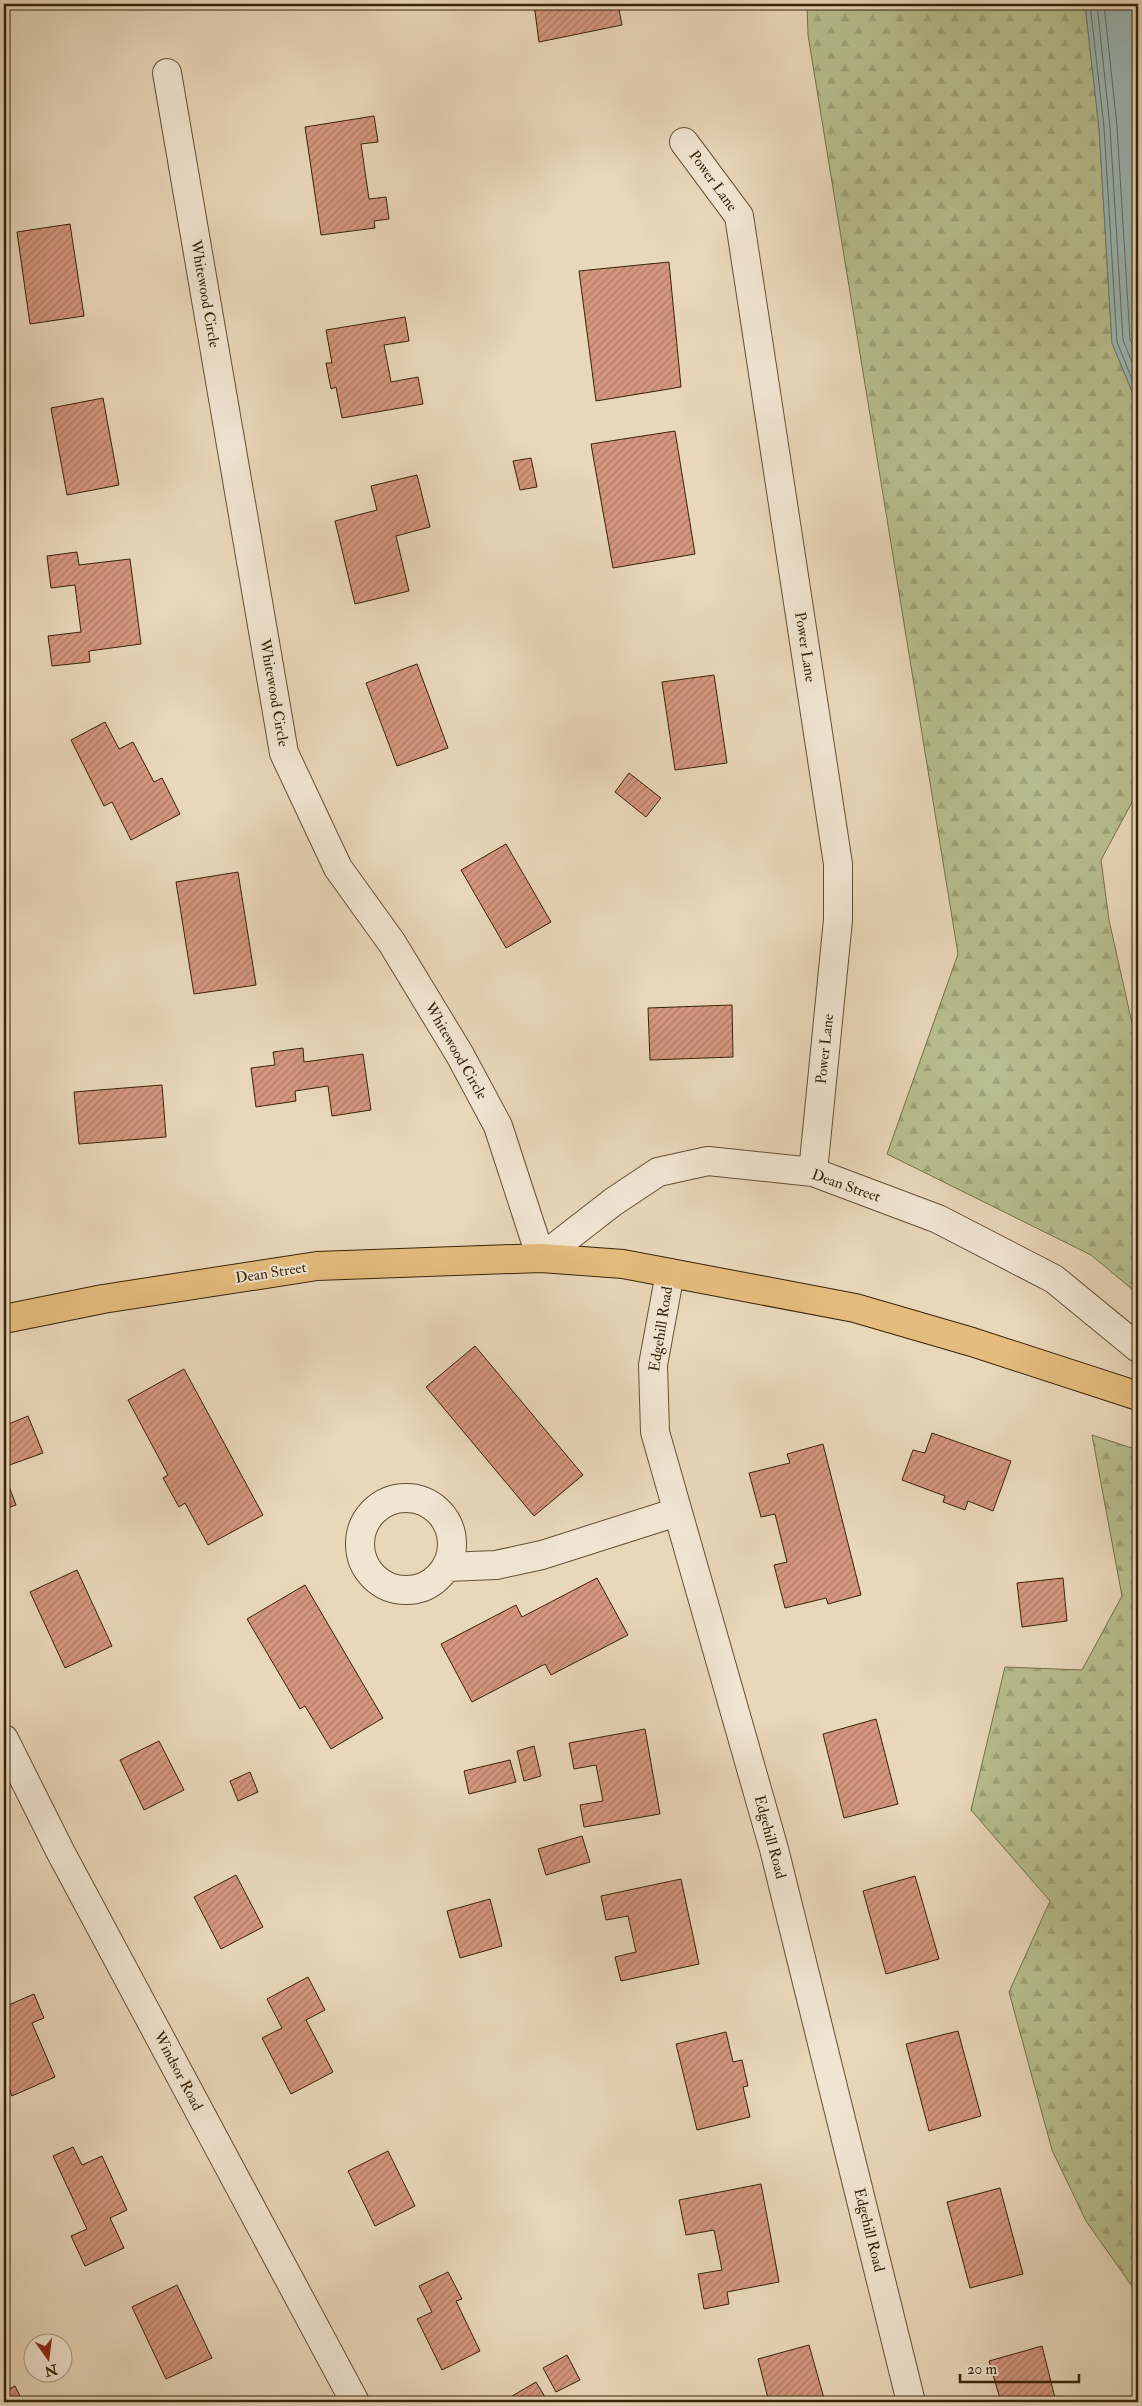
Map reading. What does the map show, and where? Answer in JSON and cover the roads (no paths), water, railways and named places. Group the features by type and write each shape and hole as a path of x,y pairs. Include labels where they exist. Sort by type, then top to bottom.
{"main road":[{"name":"Dean Street","path":"4,1320 103,1299 316,1266 541,1258 623,1264 855,1308 972,1342 1138,1396"}],"street":[{"name":"Whitewood Circle","path":"168,73 284,753 338,868 392,943 460,1054 498,1126 541,1258"},
{"name":"Power Lane","path":"684,142 739,216 838,864 838,920 813,1172"},
{"name":"Dean Street","path":"541,1258 613,1202 658,1172 708,1161 813,1172 938,1219 1054,1278 1138,1348"},
{"name":"Edgehill Road","path":"670,1273 653,1365 655,1432 774,1849 911,2402"},
{"path":"447,1567 496,1565 542,1555 677,1512"},
{"name":"Windsor Road","path":"4,1738 64,1860 355,2402"}],"water":[{"path":"1085,4 1138,4 1138,406 1112,343 1099,128"}]}
